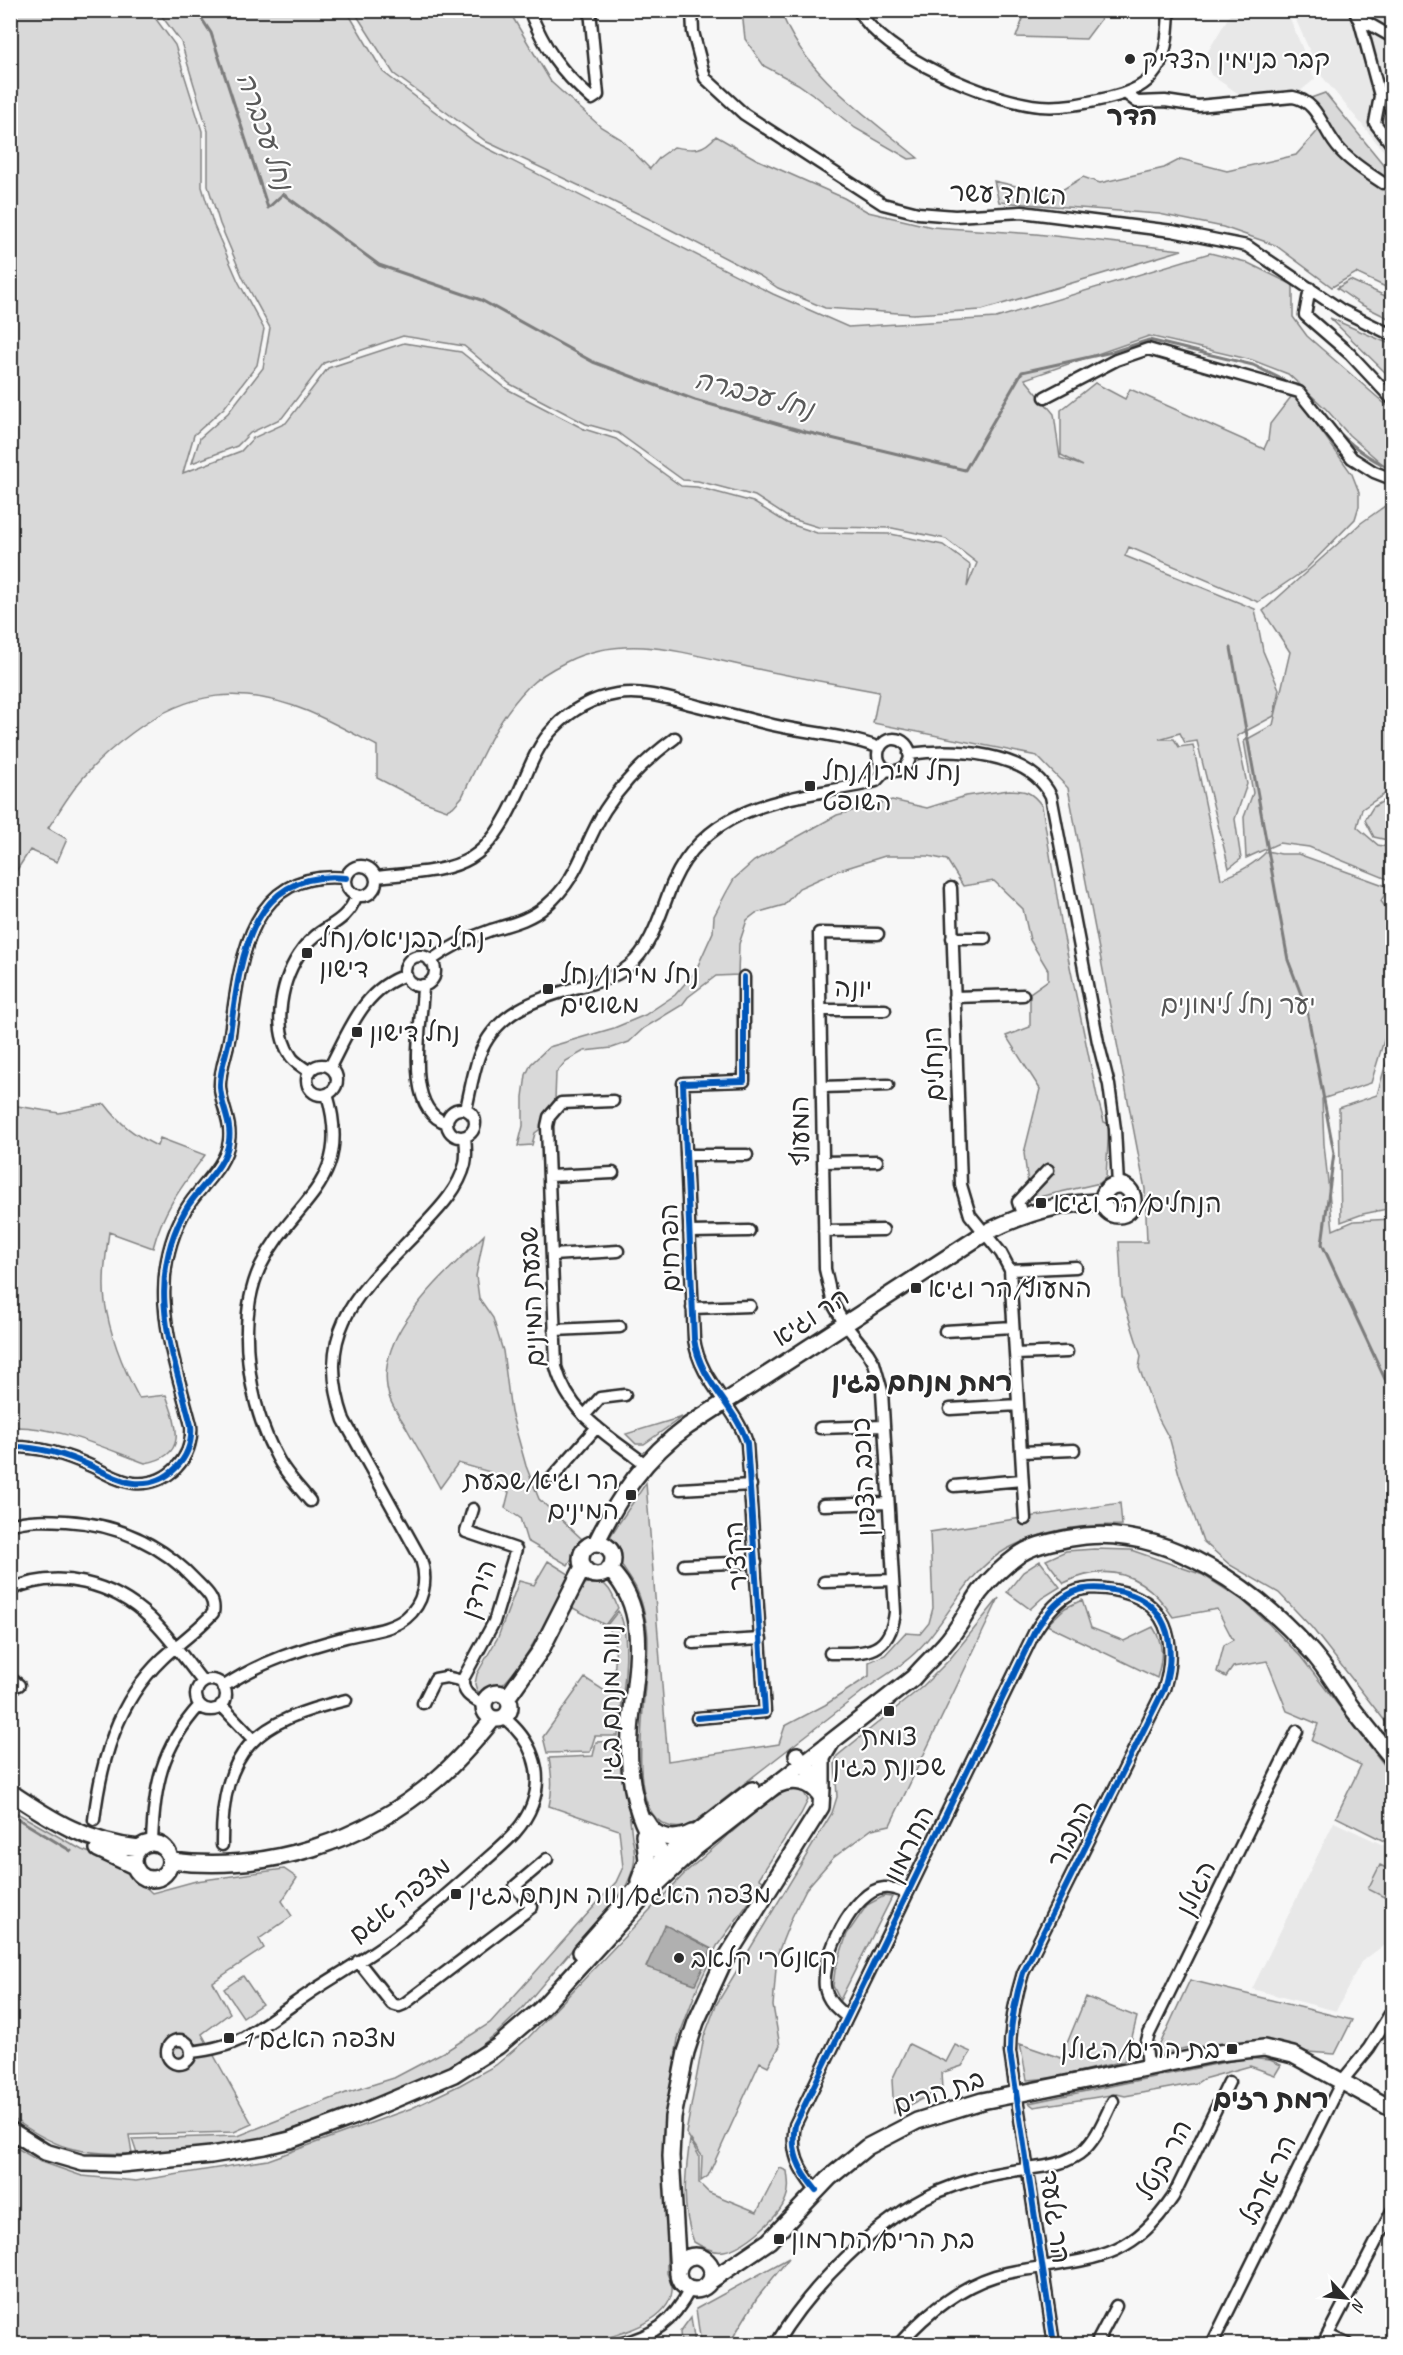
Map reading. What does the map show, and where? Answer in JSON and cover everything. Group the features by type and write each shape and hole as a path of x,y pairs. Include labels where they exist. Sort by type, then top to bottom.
{"street":[{"path":"529,10 538,34 554,62 592,99 598,95 590,10"},
{"name":"האחד עשר","path":"692,10 693,32 705,78 744,114 883,204 918,213 955,216 1022,212 1172,231 1247,246 1341,310 1392,335"},
{"path":"858,10 873,28 916,60 956,82 986,93 1048,106 1090,103 1139,87 1153,75 1162,59 1166,44 1169,10"},
{"path":"1355,14 1392,37"},
{"path":"1355,14 1380,96 1376,123 1392,145"},
{"path":"1125,93 1137,102 1165,101 1198,106 1293,97 1302,99 1311,105 1324,130 1341,152 1383,183"},
{"path":"1310,288 1305,315 1350,354 1392,399"},
{"path":"1045,397 1116,360 1148,349 1299,392 1352,458 1374,472 1392,479"},
{"path":"376,876 438,870 474,857 495,838 531,763 547,736 565,717 598,699 626,694 654,694 776,725 861,741 880,748"},
{"path":"430,961 478,934 526,919 545,907 578,868 596,826 615,796 650,758 675,738"},
{"path":"896,739 907,746 909,754 909,759 902,769 897,771 886,769 879,761 880,748 885,741 896,739"},
{"path":"909,754 942,751 1009,762 1036,776 1051,796 1096,1031 1109,1085 1115,1129 1118,1185"},
{"path":"466,1109 480,1055 489,1038 502,1023 522,1006 532,1001 603,980 629,966 649,940 684,861 695,847 714,830 738,814 752,808 876,781 886,769"},
{"path":"360,866 370,869 376,876 375,886 366,895 357,895 349,890 346,878 350,871 360,866"},
{"path":"10,1447 50,1451 133,1483 157,1480 177,1468 184,1460 192,1438 165,1318 166,1260 177,1227 192,1199 220,1164 228,1148 230,1129 220,1087 221,1076 248,938 264,909 287,889 303,880 346,878"},
{"name":"הנחלים","path":"951,888 961,1185 970,1215 1001,1253 1010,1270"},
{"path":"310,1072 292,1058 285,1043 281,1026 281,1006 285,986 293,964 303,948 317,934 345,917 357,895"},
{"name":"המעוף","path":"844,1323 833,1304 825,1269 819,933 878,934"},
{"path":"952,938 985,938"},
{"path":"423,985 412,983 406,975 406,967 411,959 423,957 434,967 433,977 423,985 417,1055 418,1076 428,1112 437,1120 447,1123"},
{"path":"330,1067 368,999 386,983 406,975"},
{"name":"הפרחים","path":"724,1403 702,1369 696,1354 683,1083 744,1081 744,976"},
{"path":"954,996 1023,995"},
{"name":"יונה","path":"821,1010 885,1011"},
{"path":"320,1065 330,1067 336,1073 337,1078 334,1088 327,1094 319,1094 312,1090 308,1082 310,1072 320,1065"},
{"path":"822,1087 888,1085"},
{"path":"310,1501 278,1460 259,1415 252,1387 247,1320 251,1291 261,1267 276,1242 313,1196 327,1172 332,1152 333,1117 327,1094"},
{"name":"שבעת המינים","path":"613,1101 561,1103 549,1117 547,1126 556,1367 567,1396 584,1416 645,1464"},
{"path":"458,1108 466,1109 473,1114 476,1124 472,1132 465,1137 454,1136 447,1123 451,1112 458,1108"},
{"path":"223,1687 241,1675 274,1659 400,1623 412,1612 421,1597 425,1578 421,1559 344,1420 337,1399 334,1364 340,1329 355,1299 440,1208 456,1185 466,1162 465,1137"},
{"path":"686,1155 747,1155"},
{"path":"823,1162 877,1161"},
{"path":"1023,1217 1018,1202 1048,1170"},
{"path":"549,1176 613,1173"},
{"path":"1118,1185 1131,1192 1133,1202 1125,1214 1115,1215 1107,1210 1103,1202 1109,1188 1118,1185"},
{"name":"הר וגיא","path":"596,1543 621,1495 645,1464 680,1432 844,1323 984,1234 1023,1217 1070,1204 1103,1202"},
{"path":"824,1231 883,1230"},
{"path":"689,1232 749,1231"},
{"path":"552,1255 618,1251"},
{"path":"1024,1519 1010,1270 1076,1267"},
{"path":"693,1308 750,1306"},
{"name":"כוכב הצפון","path":"830,1653 859,1653 874,1650 888,1637 893,1626 895,1612 882,1391 868,1353 844,1323"},
{"path":"554,1330 620,1327"},
{"path":"945,1331 1013,1327"},
{"path":"1015,1354 1067,1352"},
{"path":"584,1416 600,1398 625,1395"},
{"name":"הקציר","path":"697,1718 765,1712 749,1454 744,1434 724,1403"},
{"path":"950,1408 1018,1405"},
{"path":"820,1428 884,1426"},
{"path":"552,1478 597,1427"},
{"path":"1021,1452 1074,1450"},
{"path":"954,1486 1022,1480"},
{"path":"680,1489 751,1485"},
{"path":"823,1505 888,1503"},
{"name":"הירדן","path":"463,1681 494,1622 516,1549 466,1532 474,1509"},
{"path":"10,1525 49,1520 92,1523 116,1528 146,1541 175,1561 208,1593 214,1607 213,1613 205,1622 147,1676 120,1718 102,1766 94,1820"},
{"path":"623,1903 669,1862 703,1827 800,1759 833,1739 894,1694 945,1645 981,1592 996,1574 1022,1552 1063,1539 1122,1535 1150,1543 1210,1568 1260,1602 1310,1651 1392,1758"},
{"path":"507,1698 544,1645 583,1567 582,1553 589,1545 596,1543 605,1544 612,1552 614,1563 610,1570 598,1576 588,1573 583,1567"},
{"path":"684,1565 756,1562"},
{"name":"נווה מנחם בגין","path":"610,1570 626,1590 636,1621 638,1655 630,1754 636,1803 647,1834 669,1862"},
{"path":"10,1590 30,1582 60,1578 91,1584 131,1603 149,1618 203,1682"},
{"path":"824,1582 893,1580"},
{"name":"החרמון","path":"816,2190 797,2164 793,2150 795,2125 1034,1632 1048,1611 1069,1594 1100,1587 1118,1590 1143,1600"},
{"name":"התבור","path":"1017,2095 1010,2052 1010,2030 1023,1973 1164,1689 1169,1671 1171,1657 1166,1628 1153,1608 1143,1600"},
{"path":"693,1643 761,1639"},
{"path":"10,2130 45,2152 83,2163 121,2164 240,2151 290,2140 355,2116 430,2085 466,2067 498,2046 540,2010 641,1899 669,1862 769,1788 800,1759 924,1658 945,1645"},
{"path":"423,1703 435,1679 446,1677 463,1681 466,1694 484,1705"},
{"path":"214,1680 223,1687 225,1698 221,1705 213,1710 200,1705 196,1692 203,1682 214,1680"},
{"path":"171,1861 215,1864 261,1861 314,1848 356,1833 397,1810 439,1778 510,1708 507,1698 502,1694 493,1694 486,1699 484,1705 487,1714 498,1718"},
{"path":"222,1845 221,1821 226,1786 238,1760 254,1740 274,1726 292,1718 346,1700"},
{"path":"10,1792 79,1833 105,1843 145,1845 162,1845 168,1851 171,1861 167,1872 153,1880 141,1876 134,1866 133,1858 145,1845 163,1762 182,1726 200,1705"},
{"path":"221,1705 254,1740"},
{"name":"מצפה אגם","path":"191,2052 218,2048 242,2038 358,1961 438,1903 512,1836 527,1816 536,1792 536,1767 528,1743 521,1733 498,1718"},
{"name":"הגולן","path":"1148,2068 1146,2044 1149,2036 1298,1731"},
{"path":"675,2228 682,2246 703,2259 712,2271 710,2281 702,2288 690,2289 683,2285 678,2274 675,2228 671,2156 678,2082 696,2022 723,1962 816,1817 822,1795 822,1758 833,1739"},
{"path":"800,1759 822,1795"},
{"path":"769,1788 789,1782 805,1783 814,1787 822,1795"},
{"path":"10,1802 58,1832 134,1866"},
{"path":"636,1803 649,1826 662,1836 678,1838 703,1827"},
{"path":"466,2067 510,2032 623,1903 645,1869 647,1849 641,1820"},
{"path":"358,1961 392,2004 399,2006 404,2004 532,1907 515,1886 547,1859"},
{"path":"847,2016 834,2006 825,1986 826,1968 840,1931 862,1899 873,1892 883,1888 907,1893"},
{"name":"הר ארבל","path":"1212,2344 1342,2081 1370,2048 1392,2011"},
{"name":"בת הרים","path":"710,2281 769,2241 816,2190 867,2147 892,2132 982,2101 1219,2053 1264,2048 1293,2055 1392,2109"},
{"name":"הר בנטל","path":"899,2344 937,2308 966,2289 997,2275 1109,2254 1138,2238 1152,2225 1173,2198 1229,2082"},
{"name":"הר גלעד","path":"1017,2095 1042,2267 1058,2344"},
{"path":"776,2344 809,2296 858,2247 900,2212 918,2201 957,2185 991,2175 1063,2162 1084,2149 1100,2128 1113,2101"},
{"path":"1347,2344 1325,2340 1392,2211"},
{"name":"בת הרים","path":"703,2259 724,2264 744,2257"},
{"path":"678,2274 684,2260 703,2259"},
{"path":"619,2344 659,2329 678,2310 690,2289"},
{"path":"1096,2344 1116,2306"}],"shaded area":[{"path":"1232,11 1289,11 1315,79 1299,92 1239,94 1211,75 1204,58"},
{"path":"1292,11 1392,11 1392,161 1320,74"},
{"path":"1334,1822 1392,1849 1392,1946 1383,1946 1361,1962 1336,2011 1252,1989"},
{"name":"קאנטרי קלאב","path":"665,1925 712,1949 695,1984 646,1967"}],"green space":[{"path":"1026,10 1107,11 1086,39 1016,37"},
{"name":"יער נחל לימונים","path":"11,11 150,11 175,45 202,131 202,187 214,226 238,281 264,329 257,365 224,408 194,435 183,473 241,451 253,438 286,423 328,368 404,343 461,352 507,389 584,429 616,439 681,486 697,487 753,502 787,523 817,533 891,534 943,545 970,565 967,587 977,563 946,539 892,528 818,527 789,518 755,496 698,481 683,480 618,433 586,424 510,384 464,346 403,336 324,363 282,418 250,433 237,446 192,463 200,438 228,413 263,368 270,328 243,278 220,224 208,186 208,131 181,42 158,11 347,11 383,72 475,142 773,294 848,327 996,318 1210,253 1246,262 1293,285 1293,317 1307,336 1392,410 1392,468 1387,468 1349,435 1326,409 1288,374 1252,360 1149,336 1025,379 1054,414 1060,458 1083,466 1061,455 1061,410 1095,383 1125,399 1130,389 1264,449 1270,424 1294,393 1352,474 1359,492 1359,506 1355,519 1305,570 1258,602 1129,547 1125,556 1255,609 1263,651 1279,689 1274,716 1237,736 1247,784 1235,819 1241,859 1229,868 1197,741 1185,743 1180,733 1159,739 1174,739 1179,747 1193,745 1221,879 1246,868 1267,851 1298,854 1389,887 1381,901 1392,917 1392,1014 1371,1083 1322,1099 1333,1230 1354,1221 1392,1219 1392,1730 1312,1628 1279,1593 1230,1565 1203,1541 1179,1474 1170,1440 1156,1414 1139,1368 1141,1356 1122,1296 1119,1242 1147,1242 1145,1189 1068,788 1037,756 873,723 879,692 659,648 613,648 589,653 566,662 546,673 528,687 499,725 462,797 447,810 422,801 377,778 377,746 307,711 260,697 238,695 195,700 174,708 153,719 118,744 99,760 77,785 48,828 67,839 57,862 30,850 11,879"},
{"path":"354,11 509,11 551,82 601,127 621,139 650,169 660,157 674,147 697,149 716,136 756,159 844,198 868,212 932,227 1036,234 1182,250 982,310 913,314 825,308 778,288 760,276 656,222 487,142 394,74"},
{"path":"742,11 781,11 791,33 821,74 839,93 918,158 909,159 855,128 798,84 764,66 745,39"},
{"path":"1325,93 1392,175 1392,290 1356,273 1332,287 1275,245 1223,227 1159,214 999,202 994,181 1029,189 1062,190 1083,177 1100,183 1164,168 1181,159 1227,171 1296,155 1324,124 1311,98"},
{"path":"1350,280 1392,299 1392,320 1360,304 1337,288"},
{"path":"1330,318 1392,345 1392,379"},
{"path":"1392,501 1392,789 1362,809 1357,827 1378,845 1392,848 1392,881 1309,847 1279,843 1246,858 1244,817 1253,793 1244,741 1273,725 1290,652 1263,611 1361,523"},
{"path":"1009,790 1028,793 1042,806 1063,933 1097,1096 1104,1122 1109,1124 1106,1177 1100,1183 1030,1199 1024,1153 1040,1089 1006,1036 1030,1027 1030,993 1048,980 1048,970 1030,940 1023,909 994,881 963,886 947,860 928,856 885,856 837,871 799,888 784,905 756,913 747,920 739,944 738,975 716,976 688,997 682,1005 644,1028 629,1042 612,1048 584,1051 566,1061 556,1073 555,1100 539,1130 535,1133 532,1145 518,1146 523,1126 526,1075 531,1064 549,1047 614,1028 645,1015 675,995 695,972 713,932 714,916 734,879 754,861 837,815 892,800 927,808 966,796"},
{"path":"1392,796 1392,841 1374,837 1365,820 1373,807"},
{"path":"1392,1042 1392,1208 1363,1214 1341,1222 1339,1108 1377,1095"},
{"path":"105,1104 128,1128 157,1146 160,1138 205,1155 168,1210 153,1248 109,1232 104,1293 114,1339 139,1398 166,1395 176,1428 174,1447 168,1454 145,1463 62,1434 28,1427 11,1427 11,1105 59,1113"},
{"path":"484,1235 476,1276 479,1298 493,1318 503,1351 511,1412 526,1466 539,1499 583,1540 568,1565 527,1541 520,1518 505,1508 509,1492 488,1485 490,1472 458,1463 440,1488 390,1399 386,1376 390,1353 400,1330 414,1308"},
{"path":"682,1417 644,1444 636,1444 626,1434"},
{"path":"646,1483 668,1761 779,1744 785,1726 825,1705 869,1676 869,1662 885,1655 905,1633 920,1634 929,1623 933,1608 930,1532 1120,1503 1122,1525 1077,1527 1049,1533 1021,1542 992,1559 968,1583 929,1638 910,1657 696,1821 678,1828 666,1825 652,1813 644,1792 641,1735 648,1647 647,1628 638,1593 616,1556 611,1542 611,1535"},
{"path":"1131,1550 1203,1575 1241,1599 1269,1624 1301,1657 1392,1775 1392,1845 1336,1817 1361,1765 1312,1741 1318,1724 1287,1711 1267,1661 1233,1667 1226,1677 1217,1672 1224,1645 1233,1640 1217,1609 1173,1617 1151,1591 1126,1576 1097,1573 1064,1583 1046,1560 1066,1551"},
{"path":"548,1561 569,1574 545,1623 522,1661 498,1689 486,1696 477,1691 475,1684 477,1674 498,1637 519,1581 534,1585"},
{"path":"1040,1561 1060,1587 1030,1609 1007,1592 1023,1572"},
{"path":"595,1580 607,1587 618,1608 605,1625 571,1607 585,1584"},
{"path":"999,1598 890,1825 872,1829 833,1858 806,1889 777,1955 773,2006 780,2046 768,2066 760,2062 708,2176 701,2181 702,2156 686,2133 704,2037 716,2005 832,1813 837,1797 835,1764 837,1756 922,1687 949,1660"},
{"path":"1082,1600 1091,1628 1124,1641 1153,1627 1159,1639 1161,1651 1157,1678 1047,1625 1065,1608"},
{"path":"618,1611 623,1622 626,1653 618,1736 595,1736 590,1752 547,1753 543,1737 585,1678 611,1695 615,1650 607,1625"},
{"path":"621,1741 634,1851 633,1868 629,1880 521,2010 497,2033 469,2055 444,2070 368,2103 238,2145 138,2157 132,2139 238,2136 346,2093 394,2078 449,2049 490,2023 616,1882 623,1867 619,1830 549,1806 552,1782 549,1758 593,1756 596,1742"},
{"path":"791,1788 803,1791 808,1800 759,1878 764,1882 717,1946 698,1986 678,2039 666,2113 667,2273 672,2291 669,2302 650,2320 638,2327 586,2344 11,2344 10,2144 39,2161 82,2176 136,2181 268,2160 412,2108 496,2065 528,2038 687,1871 768,1801"},
{"path":"10,1809 82,1850 121,1864 152,1893 196,1881 284,1869 297,1878 282,1901 292,1916 259,1939 264,1948 213,1982 230,2013 202,2034 252,2124 234,2132 129,2135 132,2154 113,2154 68,2148 41,2136 11,2117"},
{"path":"1380,1865 1392,1871 1392,1901 1368,1889"},
{"path":"884,1896 892,1897 840,2000 833,1986 835,1970 847,1934 867,1905"},
{"path":"243,1976 262,2004 243,2017 224,1989"},
{"path":"1190,1980 1352,2020 1335,2054 1307,2052 1274,2042 1190,2047 1155,2055"},
{"path":"1086,1997 1137,2017 1124,2061 1053,2078 1027,2080 1020,2044 1061,2058"},
{"path":"909,2044 946,2062 955,2045 971,2052 962,2066 941,2073 942,2089 894,2113 892,2080"},
{"path":"1245,2058 1270,2060 1281,2065 1275,2075 1250,2066 1203,2079 1197,2083 1125,2096 1117,2094 1034,2107 1029,2103"},
{"path":"690,2140 699,2156 699,2183 708,2192 757,2212 780,2168 787,2171 788,2191 777,2214 751,2238 732,2249 716,2251 694,2242 686,2204"},
{"path":"789,2258 757,2298 729,2344 701,2344 696,2309"},
{"path":"691,2317 695,2344 681,2344 680,2332"}],"waterway":[{"name":"נחל עכברה","path":"196,10 211,33 268,208 283,194 379,265 481,300 593,362 695,400 806,432 965,470 1022,372 1112,352 1149,340 1253,365 1300,388"},
{"name":"נחל עכברה","path":"1332,425 1360,450 1375,461 1392,469"},
{"path":"1231,648 1288,960 1307,1010 1334,1153 1322,1244 1385,1379 1392,1387"},
{"path":"10,1814 71,1851"}],"cycle path":[{"path":"10,1447 42,1449 62,1454 118,1479 134,1483 158,1480 168,1475 183,1459 191,1437 191,1425 170,1343 164,1290 166,1263 173,1236 186,1209 218,1168 227,1150 230,1134 220,1081 246,949 255,924 269,903 288,888 314,879 346,878"},
{"path":"697,1718 765,1712 747,1443 742,1429 703,1368 694,1339 683,1083 744,1081 744,977"},
{"path":"816,2190 797,2160 794,2144 795,2125 1034,1633 1053,1607 1078,1590 1096,1588 1132,1595 1157,1613 1169,1639 1170,1655 1164,1689 1023,1973 1012,2022 1010,2052 1054,2344"}],"place":[{"name":"קבר בנימין הצדיק","path":"1130,59"},
{"name":"נחל מירון/נחל השופט","path":"810,786"},
{"name":"נחל הבניאס/נחל דישון","path":"307,953"},
{"name":"נחל מירון/נחל משושים","path":"548,989"},
{"name":"נחל דישון","path":"357,1032"},
{"name":"הנחלים/הר וגיא","path":"1041,1203"},
{"name":"המעוף/הר וגיא","path":"916,1288"},
{"name":"הר וגיא/שבעת המינים","path":"631,1495"},
{"name":"צומת שכונת בגין","path":"889,1711"},
{"name":"מצפה האגם/נווה מנחם בגין","path":"456,1894"},
{"name":"קאנטרי קלאב","path":"679,1958"},
{"name":"מצפה האגם 1","path":"229,2038"},
{"name":"בת הרים/הגולן","path":"1232,2049"},
{"name":"בת הרים/החרמון","path":"779,2239"}],"district":[{"name":"הדר","path":"1132,116"},
{"name":"רמת מנחם בגין","path":"922,1382"},
{"name":"רמת רזים","path":"1271,2099"}]}
